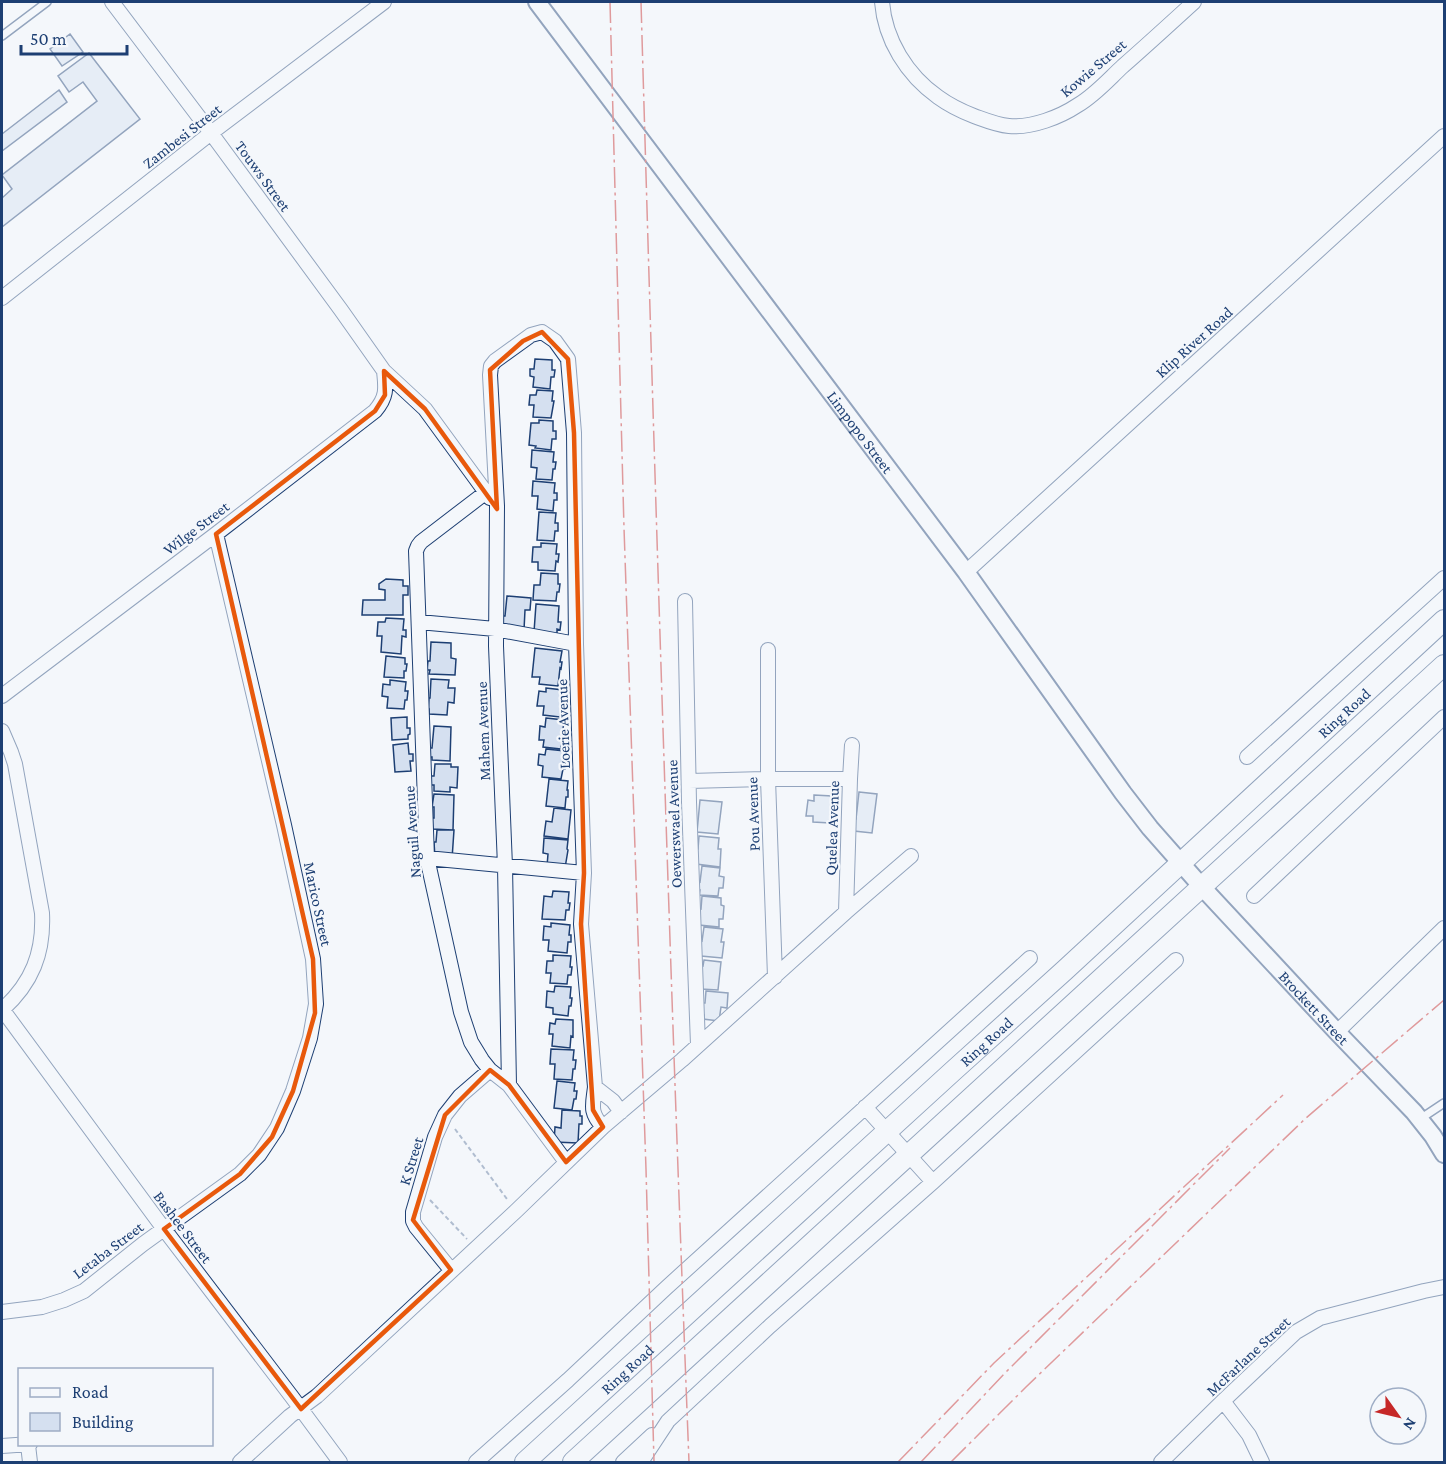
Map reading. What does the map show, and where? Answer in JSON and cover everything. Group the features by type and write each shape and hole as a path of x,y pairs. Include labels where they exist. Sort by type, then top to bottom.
{"main road":[{"name":"Ring Road","path":"525,1462 1181,864 1444,620"},
{"name":"Ring Road","path":"573,1462 1444,665"}],"street":[{"name":"Touws Street","path":"112,2 211,133 384,371 425,409 485,493 497,506"},
{"name":"Zambesi Street","path":"2,298 211,133 384,2"},
{"name":"Limpopo Street","path":"537,2 966,572 1123,793 1181,864"},
{"name":"Kowie Street","path":"882,2 885,25 892,42 906,66 928,90 960,110 987,121 1018,126 1048,119 1086,100 1194,2"},
{"name":"Klip River Road","path":"966,572 1444,136"},
{"name":"Loerie Avenue","path":"490,375 491,366 495,361 531,335 539,332 550,337 568,359 574,433 576,644 584,873 581,924 595,1087 593,1110 596,1119 603,1127"},
{"name":"Wilge Street","path":"2,696 375,411 384,400 386,388 384,371"},
{"name":"Mahem Avenue","path":"490,375 497,506 495,630 505,866 509,1085"},
{"name":"Naguil Avenue","path":"485,493 418,546 416,566 428,858 466,1030 476,1051 490,1070 509,1085 566,1162"},
{"name":"Marico Street","path":"164,1229 240,1174 259,1155 272,1137 293,1092 315,1013 313,959 216,534"},
{"name":"Ring Road","path":"1248,757 1444,578"},
{"name":"Oewerswael Avenue","path":"685,602 698,1044"},
{"path":"419,622 495,630 576,644"},
{"name":"Pou Avenue","path":"768,650 768,779 775,977"},
{"path":"1254,896 1444,717"},
{"name":"Bashee Street","path":"2,731 15,764 43,926 41,946 32,972 20,991 2,1009 340,1462"},
{"name":"Quelea Avenue","path":"846,912 852,745"},
{"path":"689,782 850,779"},
{"path":"240,1462 476,1248 603,1127 911,856"},
{"path":"428,858 584,873"},
{"name":"Brockett Street","path":"1181,864 1420,1119 1444,1154"},
{"path":"1337,1032 1444,928"},
{"name":"Ring Road","path":"476,1462 1030,958"},
{"path":"623,1462 770,1326 933,1182 1176,960"},
{"name":"K Street","path":"451,1270 416,1227 413,1212 435,1137 445,1115 460,1096 490,1070"},
{"path":"595,1087 613,1101 621,1112"},
{"path":"865,1107 933,1182"},
{"name":"Letaba Street","path":"2,1312 42,1306 84,1291 164,1229"},
{"name":"McFarlane Street","path":"1161,1462 1290,1336 1311,1322 1444,1287"},
{"path":"1223,1401 1249,1435 1262,1462"},
{"path":"640,1462 668,1420"},
{"path":"2,1446 18,1445"},
{"path":"29,1446 30,1462"}],"lane":[{"path":"2,36 47,2"},
{"path":"1420,1119 1444,1103"}],"path":[{"path":"445,1115 516,1211"},
{"path":"420,1189 476,1248"}],"highlighted area":[{"path":"542,332 568,359 574,433 584,873 581,924 593,1110 603,1127 566,1162 509,1085 490,1070 445,1115 413,1220 451,1270 301,1409 164,1229 240,1174 272,1137 293,1091 315,1013 313,959 216,534 375,411 385,395 384,371 425,409 497,509 490,370 523,341"}],"building":[{"path":"70,34 83,52 62,66 50,49"},
{"path":"89,53 140,119 2,227 2,198 12,189 2,175 97,101 83,82 69,92 58,76"},
{"path":"59,90 67,102 2,151 2,134"},
{"path":"535,359 552,360 552,370 555,370 554,377 551,377 550,389 533,387 534,377 530,376 530,369 534,369"},
{"path":"537,390 553,391 551,418 533,417 534,405 529,405 530,395 536,395"},
{"path":"539,420 553,421 556,439 552,439 551,450 529,445 531,423 539,423"},
{"path":"532,450 554,452 553,462 556,462 552,480 536,479 537,468 531,467"},
{"path":"533,481 555,483 554,493 557,493 557,500 554,500 553,511 537,509 538,496 532,496"},
{"path":"539,512 556,513 555,523 558,523 558,531 555,531 554,541 537,540"},
{"path":"541,543 557,544 556,554 559,554 555,571 538,570 538,562 532,562 533,547 541,547"},
{"path":"541,573 558,574 558,584 560,584 556,601 533,600 534,585 540,585"},
{"path":"386,579 403,580 403,586 408,586 408,595 403,595 403,615 362,615 363,600 385,600 385,590 379,589 379,584"},
{"path":"507,596 531,598 530,610 525,610 524,630 502,625"},
{"path":"536,604 559,606 558,622 561,622 557,634 534,632"},
{"path":"386,618 404,619 403,630 406,630 406,637 402,636 401,654 381,652 382,636 377,636 378,622 385,622"},
{"path":"431,642 451,643 451,658 456,659 455,675 429,674 430,670 427,670"},
{"path":"535,648 562,651 558,686 539,684 540,677 532,677"},
{"path":"386,656 405,658 405,664 407,664 404,678 384,677"},
{"path":"431,679 449,680 448,688 455,688 454,703 448,702 447,715 429,714"},
{"path":"390,680 406,682 405,691 408,691 404,709 387,708 388,697 382,696 383,684 390,685"},
{"path":"546,688 563,690 562,699 564,699 560,717 543,715 544,706 537,706 539,691 546,692"},
{"path":"407,717 407,728 410,728 408,739 392,740 391,718"},
{"path":"546,718 564,720 563,730 565,730 561,749 543,747 544,740 539,740 540,726 545,727"},
{"path":"434,726 451,727 450,761 432,760 432,757 429,757"},
{"path":"408,743 409,754 413,754 413,761 410,761 411,771 395,772 393,745"},
{"path":"546,749 565,751 563,762 566,762 565,769 563,769 561,779 542,777 543,766 538,765 539,754 545,755"},
{"path":"435,764 451,764 451,767 458,767 457,788 450,787 450,792 434,791 431,776 434,776"},
{"path":"549,779 568,781 565,808 546,806"},
{"path":"859,792 877,794 872,833 854,831 853,819 856,819"},
{"path":"434,794 454,795 453,830 432,829"},
{"path":"814,795 832,796 830,823 813,822 813,816 806,816 808,800 814,801"},
{"path":"700,800 722,802 718,834 697,832"},
{"path":"554,808 571,810 568,839 544,836 546,821 552,822"},
{"path":"437,830 454,830 452,859 435,858 434,842 436,842"},
{"path":"699,836 719,838 720,867 696,864 695,849 698,849"},
{"path":"544,838 568,840 565,868 547,866 548,854 543,853"},
{"path":"702,866 720,868 719,876 724,877 723,888 719,888 718,896 699,895 700,890 697,890"},
{"path":"553,891 569,892 569,910 566,910 565,920 542,919 544,896 552,897"},
{"path":"702,896 721,898 721,905 724,906 723,919 719,919 719,927 699,925 698,908 701,909"},
{"path":"551,923 570,925 571,942 568,942 567,953 548,951 549,940 543,940 544,926 551,927"},
{"path":"704,927 723,929 722,958 701,956 700,940 702,941"},
{"path":"553,955 571,956 571,975 568,975 567,984 550,983 551,973 546,973 547,961 553,961"},
{"path":"704,960 721,962 718,990 701,989 699,965 703,966"},
{"path":"555,986 571,987 570,998 572,998 568,1016 553,1014 553,1008 546,1007 547,991 554,992"},
{"path":"706,991 728,993 727,1008 721,1007 719,1021 703,1019 702,1003 705,1003"},
{"path":"556,1019 573,1020 573,1037 571,1036 570,1048 552,1046 553,1034 549,1034 550,1023 555,1024"},
{"path":"551,1049 574,1050 573,1060 576,1060 572,1080 554,1079 555,1064 550,1064"},
{"path":"557,1081 575,1083 574,1091 577,1091 572,1110 554,1108"},
{"path":"562,1110 580,1111 582,1124 579,1124 578,1143 554,1142 555,1127 561,1128"}],"power":[{"path":"610,2 624,528 654,1462"},
{"path":"641,2 663,732 689,1462"},
{"path":"951,1462 1306,1118 1444,1000"},
{"path":"898,1462 994,1363 1283,1095"},
{"path":"921,1462 1005,1373 1230,1148"}]}
